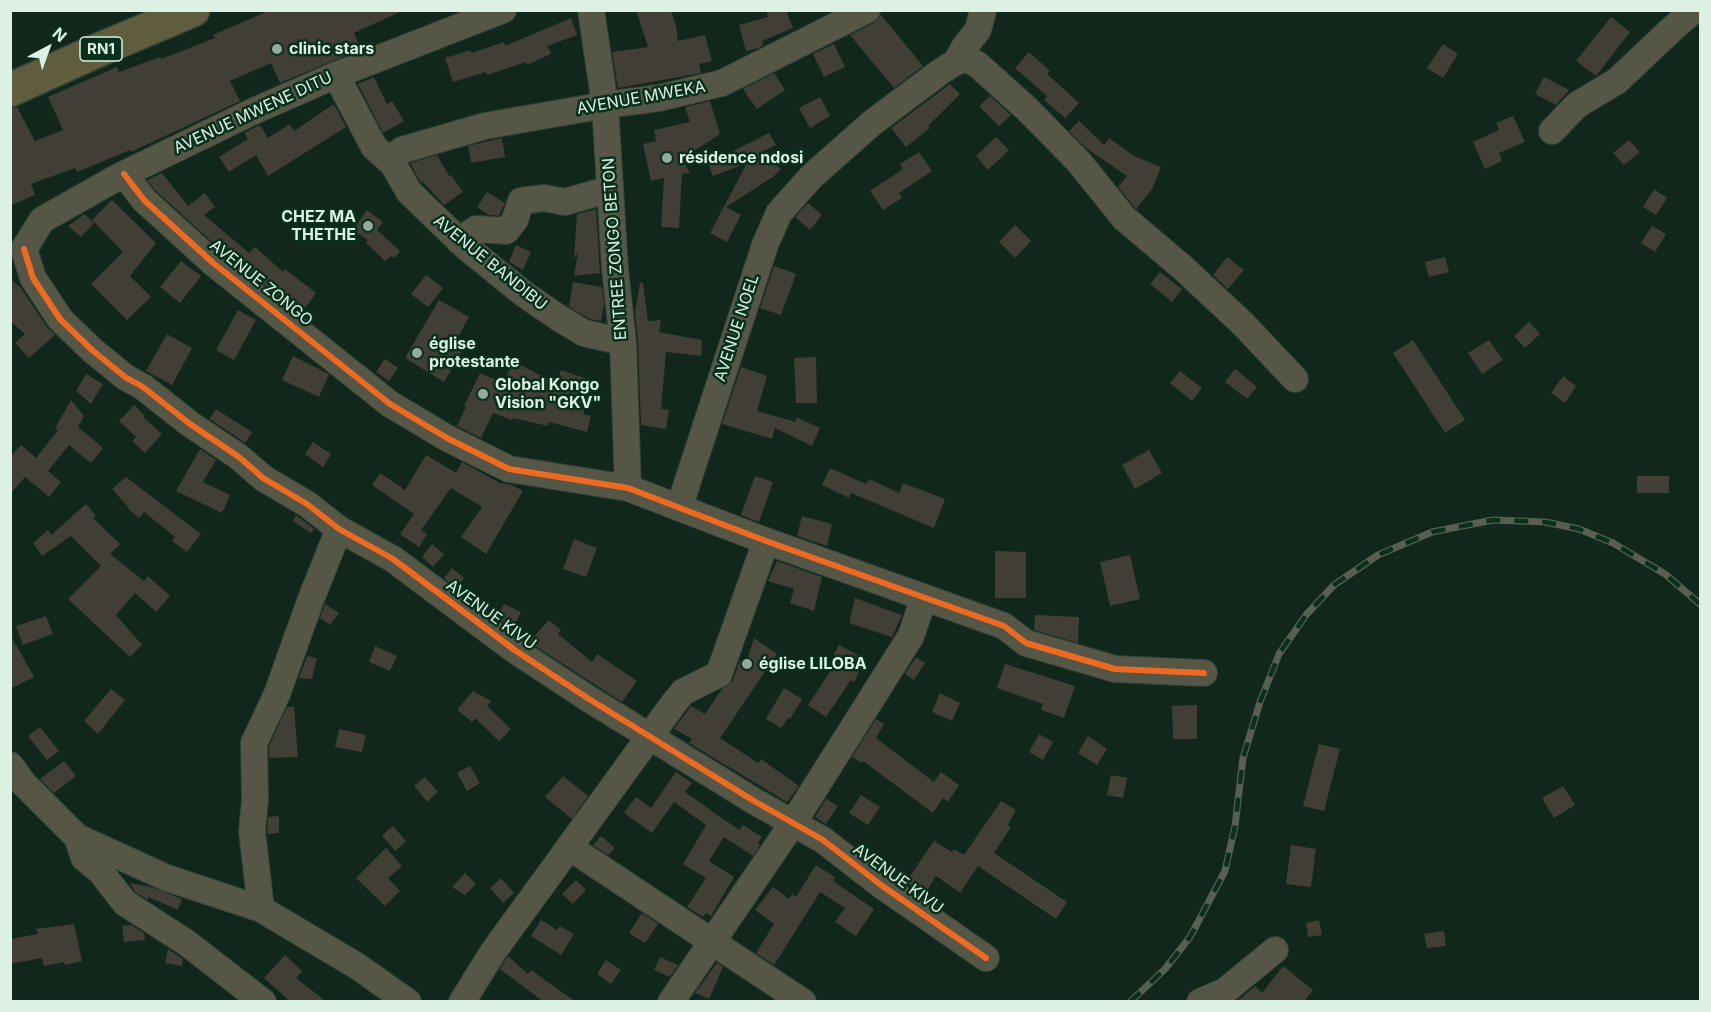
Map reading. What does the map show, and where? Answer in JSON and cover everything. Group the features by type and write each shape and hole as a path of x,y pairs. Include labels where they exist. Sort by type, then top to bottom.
{"highway":[{"name":"RN1","path":"10,90 193,10"}],"street":[{"name":"AVENUE MWENE DITU","path":"17,247 49,214 124,174 254,111 336,75 502,10"},
{"name":"ENTREE ZONGO BETON","path":"591,10 605,105 623,342 628,488"},
{"name":"AVENUE MWEKA","path":"398,157 485,126 659,98 722,83 867,10"},
{"path":"956,62 978,30 983,10"},
{"path":"1552,131 1577,105 1617,81 1694,10"},
{"path":"956,62 968,59 978,65 1027,109 1079,162 1124,218 1182,267 1243,324 1295,379"},
{"name":"AVENUE NOEL","path":"679,508 771,228 779,213 812,176 873,123 939,72 956,62"},
{"name":"AVENUE BANDIBU","path":"336,75 374,147 398,157 409,192 459,241 524,294 559,318 584,333 623,342"},
{"name":"AVENUE ZONGO","path":"124,174 144,200 212,262 390,404 447,438 509,469 628,488 766,542 1004,626 1026,643 1115,669 1204,673"},
{"path":"459,241 476,229 506,231 515,220 521,201 544,198 565,201 603,191 610,185"},
{"name":"AVENUE KIVU","path":"17,247 33,278 60,319 92,350 125,377 143,387 190,424 240,458 263,478 307,504 339,529 393,559 516,651 588,699 823,840 881,885 986,958"},
{"path":"261,909 252,831 255,800 254,743 277,694 310,599 339,529"},
{"path":"462,1002 492,952 683,692 719,674 766,542"},
{"path":"671,1002 793,823 911,636 924,597"},
{"path":"10,765 24,784 77,837 167,878 261,909 357,966 408,1002"},
{"path":"77,837 84,858 100,871 125,903 187,943 263,1002"},
{"path":"569,847 803,1002"},
{"path":"1200,1002 1225,991 1275,950"}],"building":[{"path":"270,10 404,10 354,33 361,49 280,83 271,63 230,81 240,101 131,152 130,150 77,172 75,168 31,184 35,195 10,206 10,108 17,107 35,141 63,130 48,97 117,67 119,72 215,38 213,35"},
{"path":"636,10 671,10 678,41 705,35 712,61 699,64 701,73 618,88 612,52 648,47"},
{"path":"766,10 786,10 793,28 762,41 763,45 759,48 746,51 739,25 768,17"},
{"path":"881,15 923,66 894,88 850,35 874,23"},
{"path":"1611,17 1630,32 1596,76 1576,61"},
{"path":"571,18 577,35 547,46 551,54 527,65 526,62 487,75 486,72 453,82 445,58 471,50 471,53 504,42 505,46"},
{"path":"834,44 845,67 824,77 813,54"},
{"path":"1443,44 1458,54 1443,78 1427,68"},
{"path":"1029,52 1050,71 1047,74 1079,103 1065,118 1044,100 1047,96 1015,68"},
{"path":"774,73 785,90 757,109 743,89"},
{"path":"374,77 387,104 392,101 404,121 383,133 358,84"},
{"path":"1544,77 1569,90 1556,105 1535,94"},
{"path":"950,84 960,94 928,126 930,128 906,147 891,128"},
{"path":"990,96 1011,115 999,126 979,106"},
{"path":"820,97 830,116 810,128 799,108"},
{"path":"710,101 720,134 682,159 690,173 682,174 679,228 661,227 664,178 651,181 643,144 656,141 654,130 690,122 685,107"},
{"path":"334,104 346,127 268,176 256,155 229,172 219,157 248,139 244,133 260,125 268,138 290,124 294,131"},
{"path":"1513,116 1525,142 1499,153 1502,161 1485,169 1473,142 1499,130 1496,123"},
{"path":"1079,121 1104,145 1109,138 1134,156 1161,167 1152,189 1136,209 1118,187 1127,176 1086,148 1069,131"},
{"path":"769,133 776,145 762,152 781,169 726,207 741,215 727,242 710,233 747,163 713,176 708,164"},
{"path":"996,137 1009,150 988,170 976,156"},
{"path":"502,138 505,157 471,163 468,146"},
{"path":"1629,140 1640,152 1624,165 1613,153"},
{"path":"919,152 932,171 899,193 902,198 883,210 870,191 903,169 900,164"},
{"path":"437,155 449,176 451,175 463,192 444,205 423,182 421,183 410,163"},
{"path":"162,173 188,206 205,193 215,207 204,215 249,253 255,247 283,272 285,269 316,293 301,314 222,251 155,190 147,180"},
{"path":"1654,189 1667,198 1656,215 1643,207"},
{"path":"487,192 505,203 499,216 489,215 477,207"},
{"path":"112,200 156,243 130,276 151,297 127,320 91,284 123,252 92,220"},
{"path":"808,203 822,215 810,230 795,217"},
{"path":"596,209 600,273 574,276 578,252 574,259 577,214"},
{"path":"367,210 383,222 377,230 400,251 395,258 391,256 385,261 366,243 368,240 353,230"},
{"path":"84,214 94,223 81,237 68,226"},
{"path":"1015,225 1031,241 1015,258 999,242"},
{"path":"1652,226 1666,234 1655,252 1641,243"},
{"path":"516,245 531,252 523,270 509,262"},
{"path":"1227,257 1244,270 1228,289 1213,275"},
{"path":"1445,257 1449,272 1429,277 1425,262"},
{"path":"181,261 201,276 180,303 160,287"},
{"path":"774,266 796,274 781,315 760,308"},
{"path":"1160,272 1182,289 1172,302 1150,284"},
{"path":"426,275 443,288 428,307 411,294"},
{"path":"10,278 21,288 55,335 29,358 15,343 25,334 10,321"},
{"path":"573,282 602,287 604,304 601,321 590,319 569,307"},
{"path":"640,283 643,283 648,321 661,320 659,332 702,340 701,356 666,352 661,409 669,410 666,429 641,425 635,312"},
{"path":"439,300 469,317 453,346 462,352 444,382 405,358"},
{"path":"238,310 256,320 234,360 216,350"},
{"path":"1529,322 1540,334 1525,348 1514,336"},
{"path":"167,334 192,348 172,385 146,371"},
{"path":"1413,340 1465,420 1445,433 1393,353"},
{"path":"1489,340 1503,360 1482,374 1468,353"},
{"path":"293,356 329,374 319,397 282,380"},
{"path":"816,357 817,403 796,403 794,358"},
{"path":"385,359 398,368 389,381 376,372"},
{"path":"514,361 556,384 561,370 593,381 583,414 591,416 587,432 549,422 548,426 513,418 512,420 493,413 481,438 457,426 480,373 503,383"},
{"path":"741,367 767,376 757,411 796,422 796,417 820,428 812,446 775,428 772,439 722,424"},
{"path":"1235,369 1257,387 1247,399 1225,382"},
{"path":"1180,371 1202,388 1192,401 1170,383"},
{"path":"86,374 103,384 91,404 76,391"},
{"path":"1563,376 1576,386 1565,403 1551,393"},
{"path":"71,400 84,416 78,427 103,448 91,463 69,445 48,471 61,482 49,497 25,477 10,494 10,457 21,445 36,458 58,430 55,428"},
{"path":"134,405 145,416 143,417 162,434 145,453 132,441 136,437 119,421"},
{"path":"216,409 252,432 245,443 210,419"},
{"path":"313,442 331,454 323,467 305,454"},
{"path":"200,449 216,460 203,482 230,495 222,513 176,491"},
{"path":"1149,450 1162,473 1135,489 1122,465"},
{"path":"426,455 456,473 462,462 500,483 512,485 523,491 486,554 461,537 482,507 451,488 421,530 427,534 419,547 400,534 414,514 372,485 380,473 405,490"},
{"path":"830,468 866,484 869,479 899,493 903,483 945,499 934,528 851,493 849,498 822,485"},
{"path":"755,476 773,482 759,522 741,515"},
{"path":"1637,476 1669,476 1669,493 1637,493"},
{"path":"126,477 201,534 187,552 172,541 175,537 144,512 139,518 128,509 112,489"},
{"path":"86,504 96,516 93,518 120,544 110,554 144,581 148,576 170,596 156,612 135,593 116,615 142,645 130,657 68,599 101,566 71,536 42,556 33,543 48,530 51,535"},
{"path":"296,515 314,529 311,533 293,521"},
{"path":"802,516 832,524 827,546 797,536"},
{"path":"574,539 597,548 586,577 563,569"},
{"path":"432,544 444,554 433,567 422,557"},
{"path":"995,551 1026,552 1026,598 995,598"},
{"path":"1130,555 1140,599 1110,606 1100,562"},
{"path":"777,561 822,577 814,611 790,603 794,589 768,581"},
{"path":"452,568 464,578 456,588 444,578"},
{"path":"855,598 902,615 892,637 849,623"},
{"path":"325,604 339,613 330,625 320,618"},
{"path":"504,604 521,612 512,630 497,618"},
{"path":"1035,615 1079,617 1078,643 1034,630"},
{"path":"46,616 53,634 23,645 16,626"},
{"path":"549,620 561,630 558,634 592,662 597,654 637,681 622,702 529,642"},
{"path":"10,634 34,677 10,689"},
{"path":"754,638 777,654 720,738 758,763 761,759 799,786 787,802 689,743 692,739 674,729 691,706 705,714 722,689 733,680 740,660 746,664"},
{"path":"839,645 865,659 854,682 851,680 826,717 808,705 831,670 827,668"},
{"path":"375,646 397,656 390,671 369,662"},
{"path":"307,656 317,658 312,679 299,678"},
{"path":"916,657 925,663 914,680 905,674"},
{"path":"1005,664 1075,686 1064,718 1041,710 1043,704 997,688"},
{"path":"784,688 802,699 790,719 788,718 781,728 766,719"},
{"path":"111,689 125,700 98,734 84,721"},
{"path":"473,691 491,701 487,706 511,729 499,741 475,718 472,722 457,710"},
{"path":"940,693 960,703 952,721 932,712"},
{"path":"1197,705 1197,739 1173,739 1172,706"},
{"path":"287,707 294,707 298,757 269,758 269,746"},
{"path":"876,719 884,724 876,738 934,782 941,772 959,785 948,802 943,798 933,813 863,761 862,763 852,757"},
{"path":"40,727 59,751 47,760 28,736"},
{"path":"339,729 366,735 362,752 335,747"},
{"path":"1039,734 1053,742 1043,760 1029,752"},
{"path":"1088,736 1107,749 1097,765 1078,753"},
{"path":"1319,744 1340,749 1324,811 1303,806"},
{"path":"64,761 76,776 54,793 40,779"},
{"path":"470,766 480,783 467,791 457,773"},
{"path":"676,772 692,783 685,792 739,830 743,825 762,837 753,856 724,837 709,861 734,877 711,916 706,913 703,917 687,907 706,878 683,864 706,825 674,802 652,833 624,813 636,797 651,808"},
{"path":"1111,775 1127,778 1123,798 1107,795"},
{"path":"563,776 588,796 572,819 545,797"},
{"path":"425,777 438,792 427,802 414,786"},
{"path":"1563,786 1575,805 1554,818 1542,798"},
{"path":"861,795 880,807 868,825 849,813"},
{"path":"826,799 838,806 826,824 815,817"},
{"path":"1001,801 1016,810 1008,825 1011,827 994,853 1067,902 1056,919 978,866 960,893 936,876 925,894 906,882 934,841 952,852 954,849 964,855"},
{"path":"279,816 279,833 267,834 268,817"},
{"path":"393,826 406,841 395,851 382,835"},
{"path":"601,836 615,848 608,855 593,845"},
{"path":"1291,845 1316,849 1311,887 1286,884"},
{"path":"386,848 402,866 388,878 400,891 385,906 356,878"},
{"path":"816,865 835,877 833,881 874,909 856,936 835,922 845,908 820,892 774,965 756,953 774,924 755,910 773,887 789,899 792,894 796,897"},
{"path":"465,873 476,884 465,895 452,887"},
{"path":"501,878 514,893 503,903 490,888"},
{"path":"576,880 586,890 573,904 562,894"},
{"path":"130,883 151,887 182,899 178,910 148,897 148,900 135,892"},
{"path":"642,913 658,924 645,943 629,933"},
{"path":"541,920 557,930 560,926 574,934 561,955 531,936"},
{"path":"1319,920 1322,935 1308,937 1306,923"},
{"path":"74,924 82,961 44,966 42,958 10,964 10,939 38,934 36,929"},
{"path":"131,925 144,933 145,940 124,942 122,926"},
{"path":"1444,931 1446,946 1427,948 1424,934"},
{"path":"168,949 183,959 182,966 165,963"},
{"path":"285,955 302,971 296,978 327,1002 291,1002 264,978"},
{"path":"508,956 528,974 531,970 576,1002 544,1002 500,969"},
{"path":"660,957 678,965 670,977 654,970"},
{"path":"606,960 621,970 611,984 597,974"},
{"path":"717,963 723,967 709,999 695,993"},
{"path":"1283,966 1313,990 1304,1002 1236,1002 1255,986 1262,993"}],"railway":[{"path":"1130,1002 1165,969 1190,937 1225,871 1235,826 1243,758 1260,702 1279,654 1306,615 1334,585 1378,555 1432,532 1493,520 1545,522 1579,529 1613,543 1665,574 1700,604"}],"cycle path":[{"path":"124,174 144,200 212,262 390,404 447,438 509,469 628,488 766,541 1004,626 1026,643 1115,669 1204,673"},
{"path":"24,249 33,278 60,319 92,350 125,377 143,387 190,424 239,457 263,478 307,504 339,529 393,559 516,651 754,801 823,840 881,885 986,958"}],"place":[{"name":"clinic stars","path":"277,49"},
{"name":"résidence ndosi","path":"667,158"},
{"name":"CHEZ MA THETHE","path":"368,226"},
{"name":"église protestante","path":"417,353"},
{"name":"Global Kongo Vision \"GKV\"","path":"483,394"},
{"name":"église LILOBA","path":"747,664"}]}
